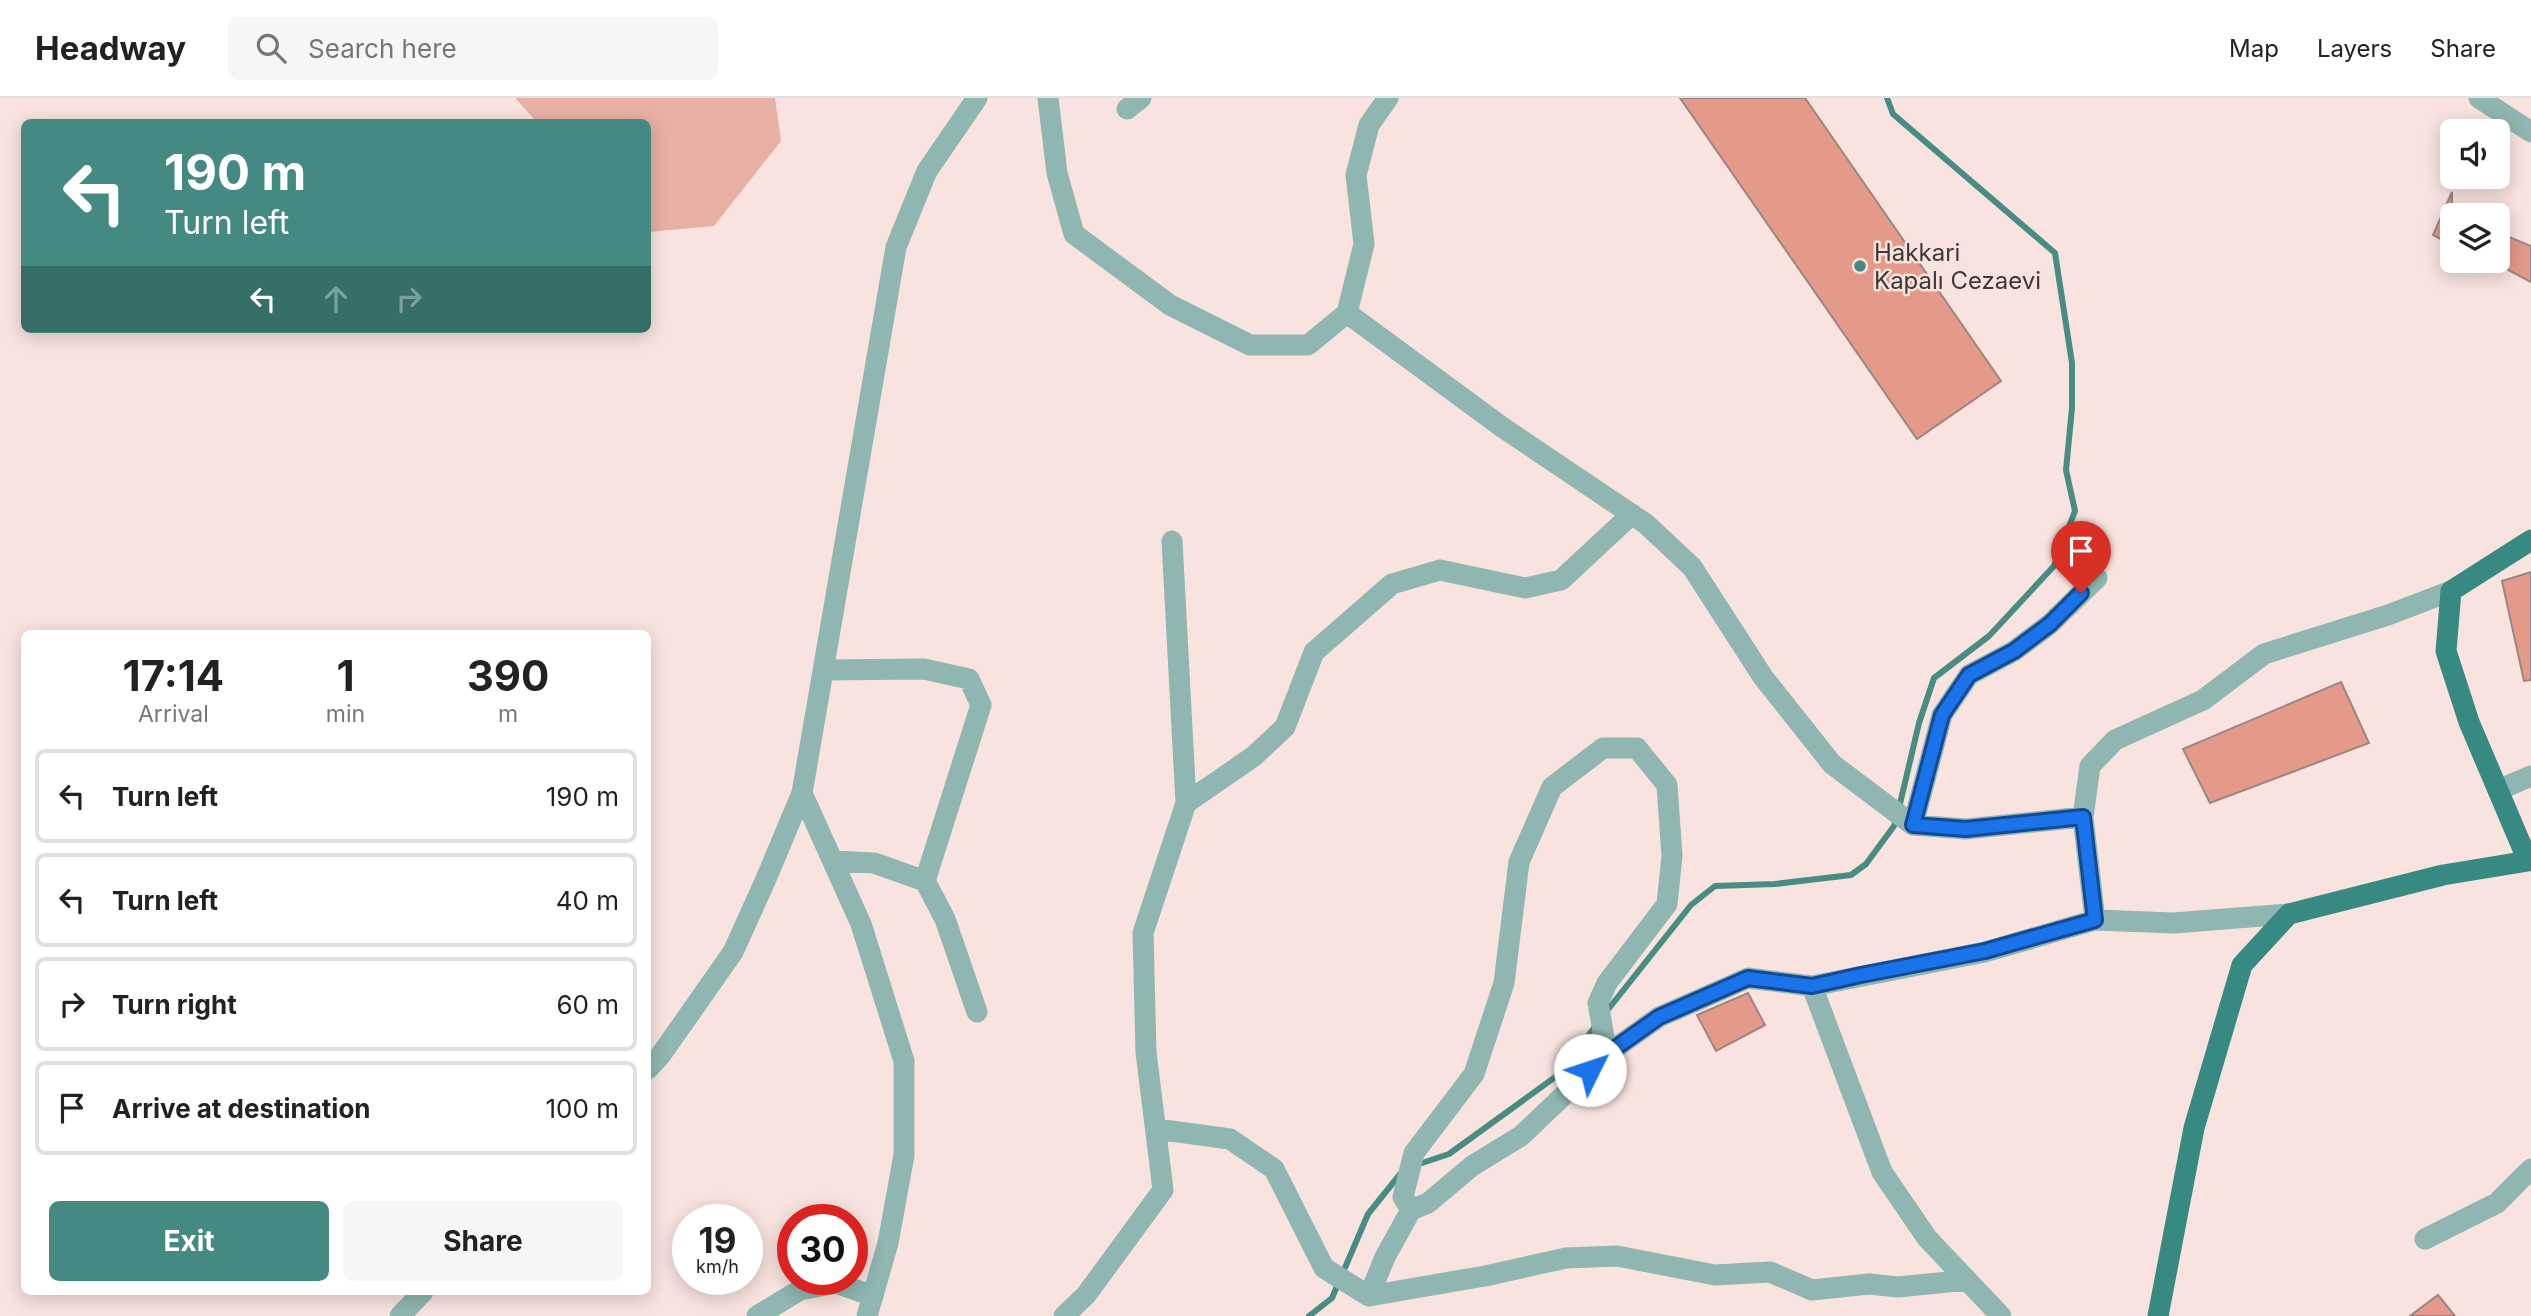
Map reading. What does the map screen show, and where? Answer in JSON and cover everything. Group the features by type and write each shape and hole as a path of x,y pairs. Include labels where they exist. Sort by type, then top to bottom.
{"main road":[{"path":"2158,1316 2194,1128 2242,965 2289,914 2443,875 2530,863 2469,722 2446,651 2451,591 2531,540"}],"street":[{"path":"651,1066 733,951 802,793 896,247 926,171 977,98"},
{"path":"1048,98 1057,173 1074,234 1170,305 1250,345 1308,345 1347,313 1364,244 1356,175 1369,125 1388,98"},
{"path":"2479,98 2531,132"},
{"path":"1347,313 1502,427 1646,524 1692,567 1763,677 1832,764 1913,825 1966,829 2083,817"},
{"path":"1186,803 1254,756 1285,727 1314,652 1392,584 1440,570 1525,588 1561,580 1632,514"},
{"path":"1064,1316 1086,1295 1163,1190 1146,1052 1143,933 1186,803 1172,541"},
{"path":"1913,825 1942,715 1969,675 2014,651 2097,578"},
{"path":"2095,920 2083,817 2090,766 2115,740 2203,700 2263,654 2388,615 2451,591"},
{"path":"824,670 924,669 969,679 981,705 925,881"},
{"path":"1411,1210 1403,1197 1414,1153 1474,1074 1504,983 1519,862 1552,787 1603,748 1637,748 1667,785 1672,856 1667,904 1607,983 1598,1003 1607,1054"},
{"path":"2498,790 2531,776"},
{"path":"757,1316 800,1290 836,1283 870,1306 888,1243 904,1155 904,1061 861,924 802,793"},
{"path":"833,861 874,863 925,881 945,919 977,1012"},
{"path":"1369,1296 1385,1257 1411,1210 1428,1203 1472,1166 1521,1136 1607,1054 1659,1017 1748,978 1812,986 1985,951 2095,920 2174,923 2289,914"},
{"path":"1812,986 1882,1172 1927,1238 2001,1316"},
{"path":"1156,1129 1230,1139 1274,1170 1324,1268 1369,1296 1485,1276 1566,1258 1617,1256 1715,1275 1770,1272 1812,1290 1869,1284 1898,1287 1967,1280"},
{"path":"2425,1239 2497,1203 2531,1169"},
{"path":"400,1316 420,1295"}],"shaded area":[{"path":"515,98 775,98 781,141 714,226 651,232 651,119 534,119"}],"building":[{"name":"Hakkari Kapalı Cezaevi","path":"1680,98 1805,98 2001,381 1917,439"},
{"path":"2440,219 2440,239 2433,235"},
{"path":"2510,237 2531,246 2531,282 2510,271"},
{"path":"2531,572 2531,680 2524,681 2502,581"},
{"path":"2341,682 2369,743 2210,803 2183,749"},
{"path":"1748,993 1765,1025 1716,1051 1697,1015"},
{"path":"2438,1295 2455,1316 2410,1316"}],"waterway":[{"path":"1887,98 1893,114 2055,253 2072,363 2072,408 2066,470 2075,511 2054,566 1989,636 1934,678 1919,723 1899,808"},
{"path":"1606,1012 1691,905 1715,886 1775,884 1851,875 1866,864 1894,826 1896,819"},
{"path":"1416,1165 1449,1154 1558,1075 1597,1024"},
{"path":"1309,1316 1332,1298 1368,1214 1401,1173"}],"place":[{"name":"Hakkari Kapalı Cezaevi","path":"1860,266"}],"route":[{"path":"1590,1070 1607,1054 1659,1017 1748,978 1812,986 1985,951 2095,920 2083,817 1966,829 1913,825 1942,715 1969,675 2014,651 2050,624 2081,593"}]}
